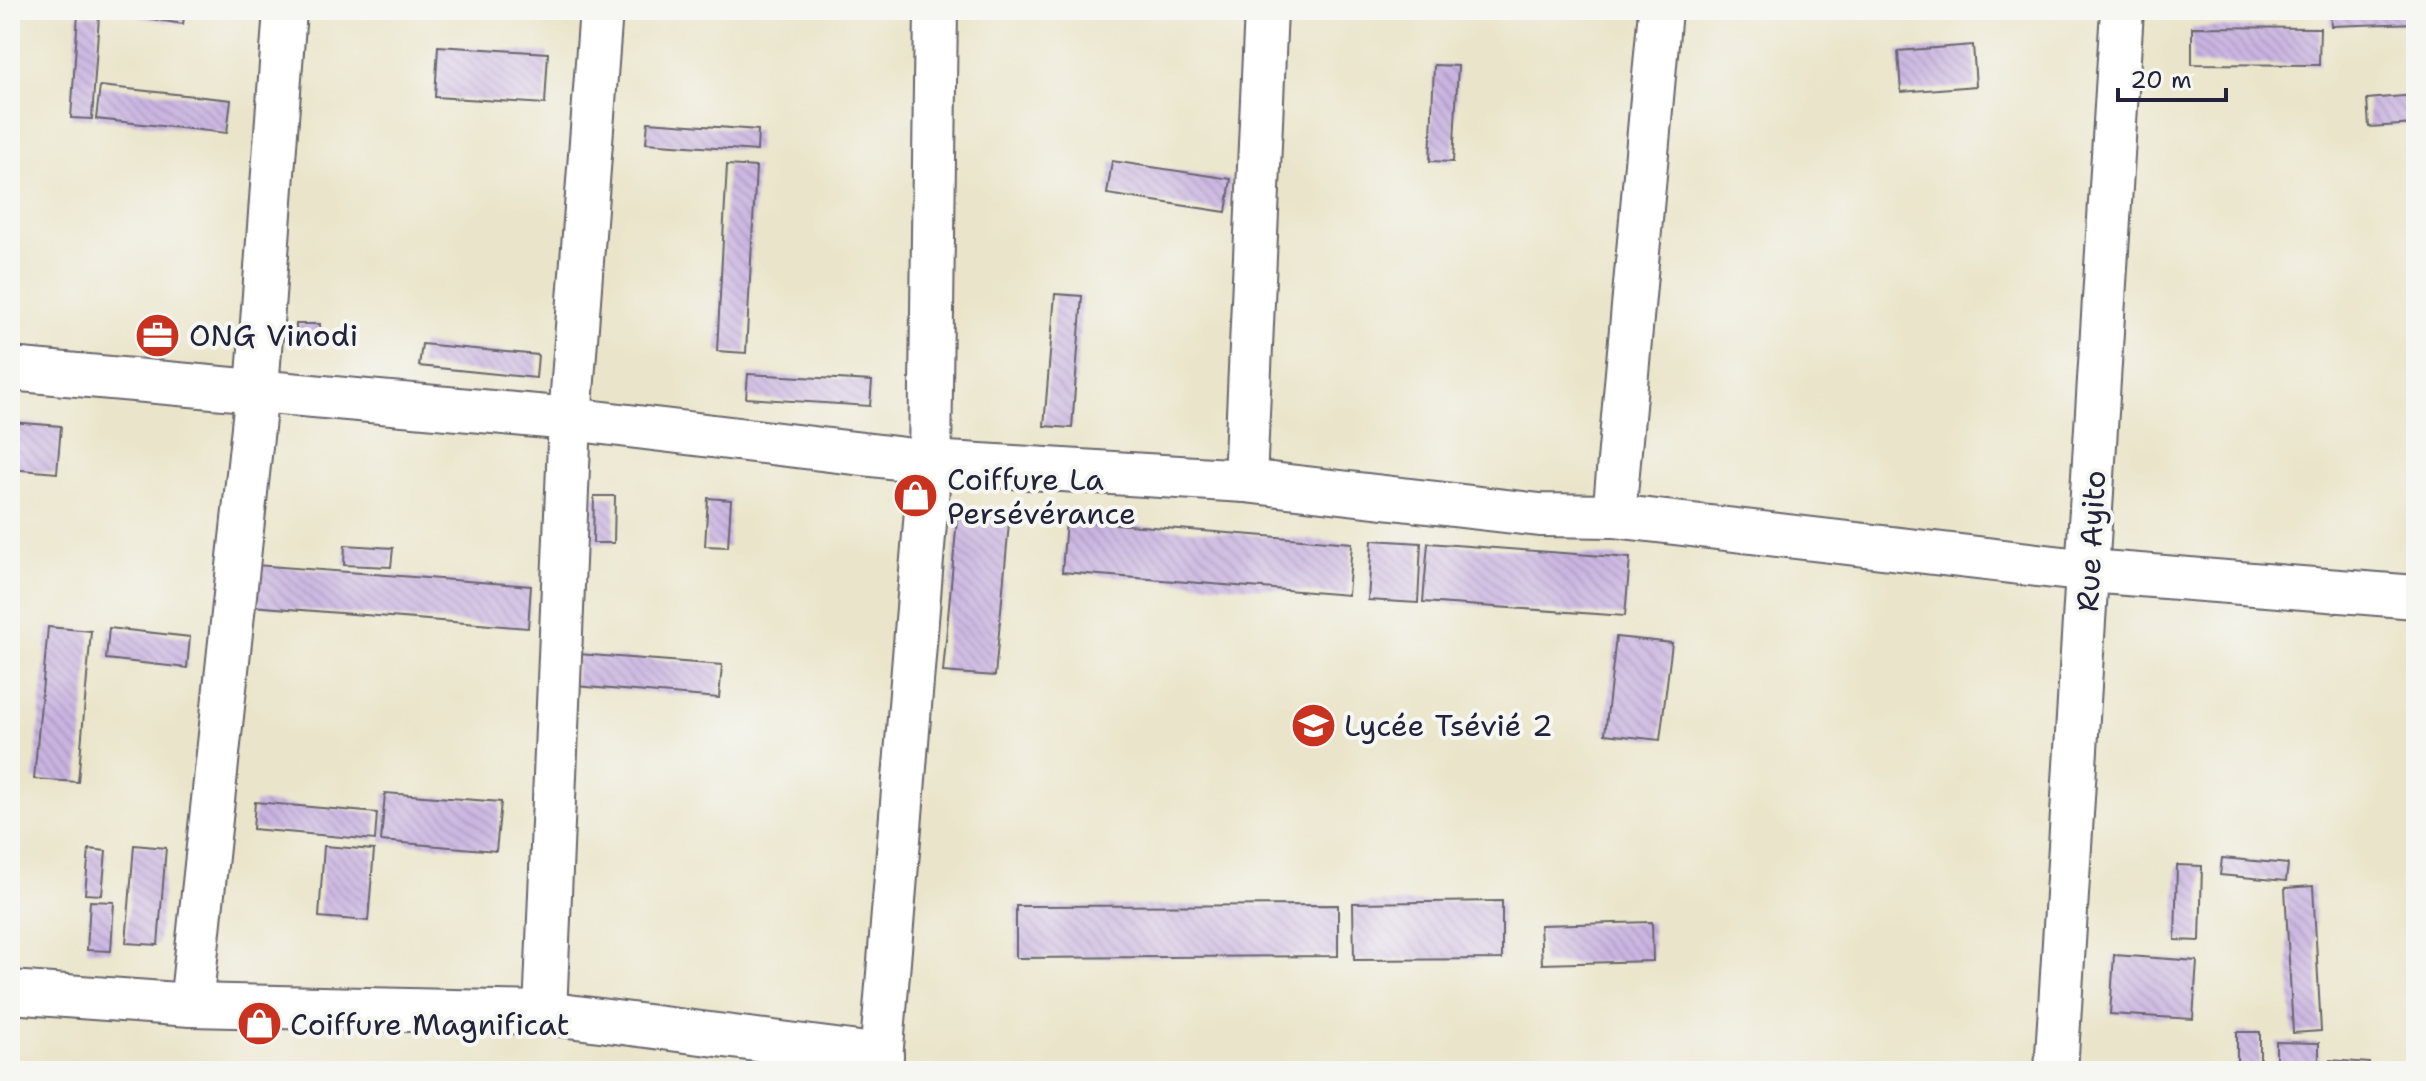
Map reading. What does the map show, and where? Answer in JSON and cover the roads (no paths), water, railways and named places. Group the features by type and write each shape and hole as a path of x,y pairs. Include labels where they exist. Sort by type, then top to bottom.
{"street":[{"path":"191,1005 257,390 285,10"},
{"path":"545,1013 570,419 601,10"},
{"path":"10,992 191,1005 545,1013 881,1064 930,462 936,10"},
{"path":"1245,481 1266,10"},
{"path":"1614,516 1660,10"},
{"name":"Rue Ayito","path":"2056,1071 2122,10"},
{"path":"10,369 570,419 930,462 1245,481 1540,515 1614,516 2089,571 2416,597"}],"place":[{"name":"ONG Vinodi","path":"158,335"},
{"name":"Coiffure La Persévérance","path":"916,496"},
{"name":"Lycée Tsévié 2","path":"1313,725"},
{"name":"Coiffure Magnificat","path":"259,1024"}]}
